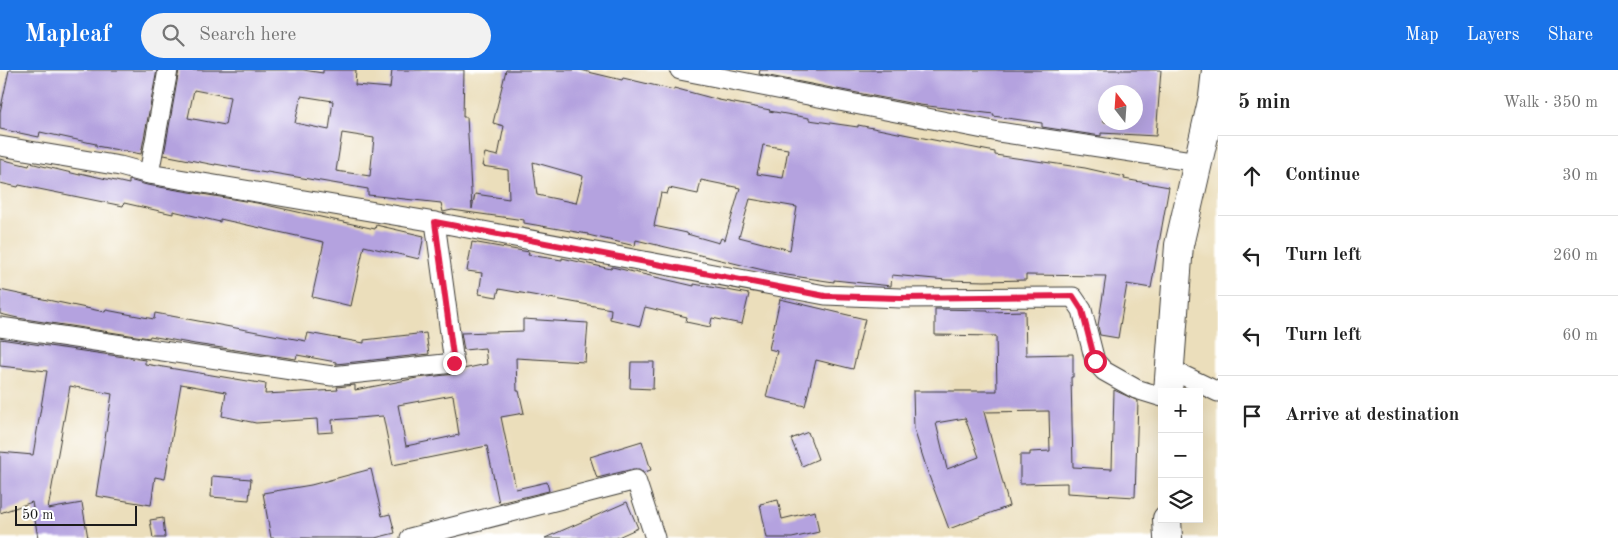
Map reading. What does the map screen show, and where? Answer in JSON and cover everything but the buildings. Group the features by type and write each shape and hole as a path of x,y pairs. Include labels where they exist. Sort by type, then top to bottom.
{"main road":[{"path":"1169,380 1180,245 1213,98 1216,70"},
{"path":"1166,523 1168,538"}],"street":[{"path":"148,174 168,70"},
{"path":"680,70 999,132 1198,162"},
{"path":"0,146 120,166 148,174 435,222 825,296 900,298 1073,296 1082,310 1095,361 1104,372 1136,389 1158,396"},
{"path":"0,328 332,376 454,363 435,222"},
{"path":"1169,380 1218,392"},
{"path":"410,538 636,480 655,538"}],"route":[{"path":"454,363 435,222 825,296 900,298 1073,296 1082,310 1095,361"}]}
